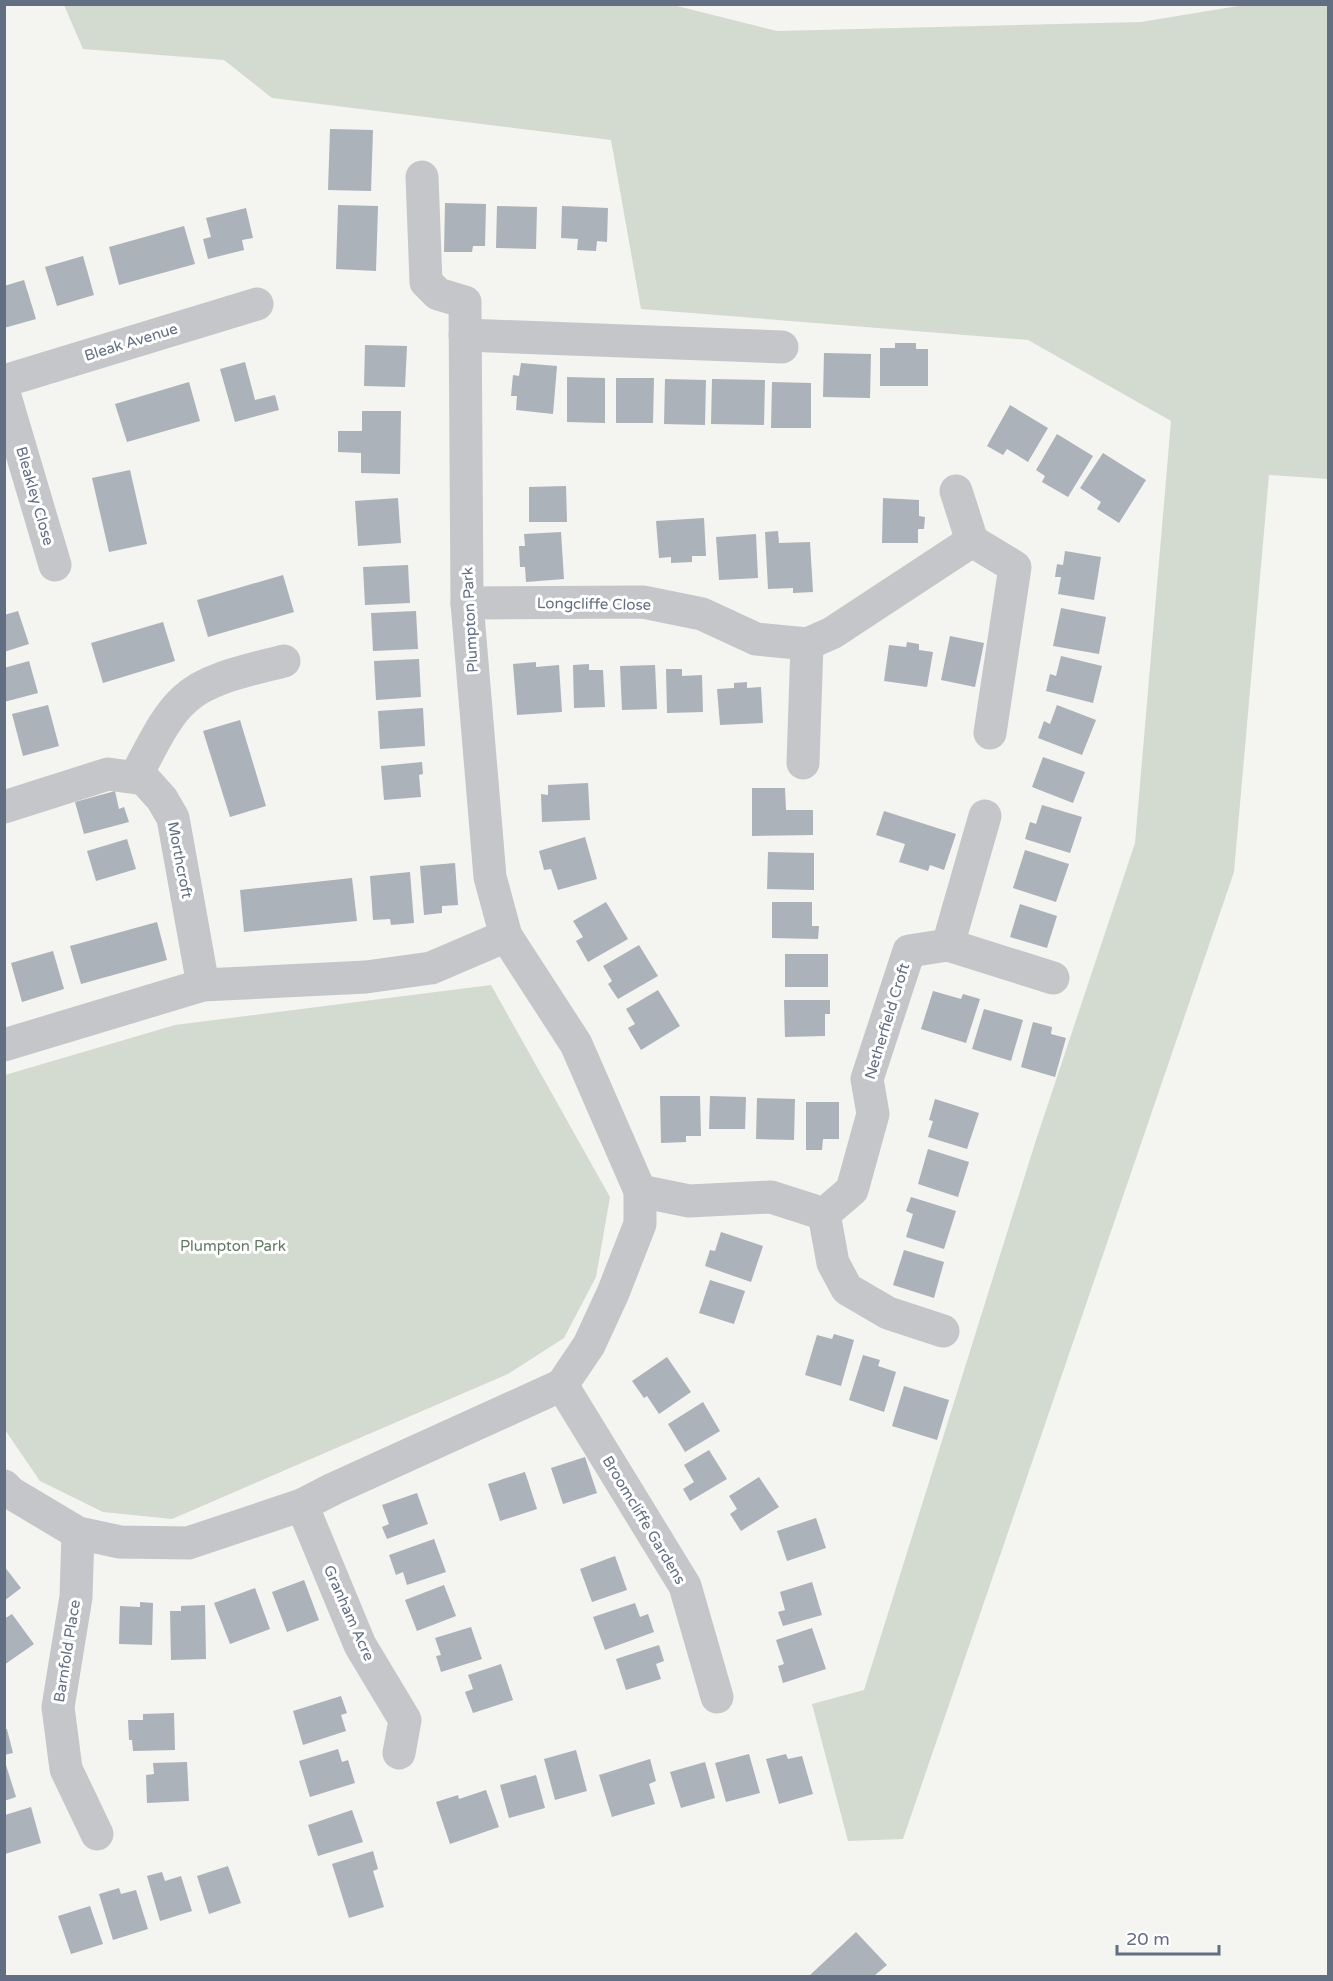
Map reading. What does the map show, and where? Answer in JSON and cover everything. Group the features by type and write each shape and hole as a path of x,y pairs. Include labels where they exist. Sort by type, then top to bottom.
{"street":[{"name":"Plumpton Park","path":"422,177 426,282 438,294 465,302 467,603 490,877 506,936 576,1044 640,1191 640,1224 613,1293 590,1345 562,1385"},
{"name":"Bleak Avenue","path":"4,381 257,304"},
{"path":"465,335 782,346"},
{"name":"Bleakley Close","path":"4,393 55,565"},
{"path":"956,491 972,541 1015,567 990,733"},
{"path":"803,763 807,644 832,633 972,541"},
{"name":"Longcliffe Close","path":"467,603 643,602 702,614 756,639 807,644"},
{"path":"4,807 108,774 135,777 162,730 185,699 231,676 284,661"},
{"name":"Morthcroft","path":"135,777 144,779 156,792 173,818 203,985"},
{"path":"985,816 948,945 1053,978"},
{"path":"4,1045 203,985 366,977 431,968 506,936"},
{"name":"Netherfield Croft","path":"824,1214 852,1190 873,1114 867,1079 909,951 948,945"},
{"path":"640,1191 689,1201 771,1197 824,1214 833,1263 847,1289 888,1312 944,1331"},
{"path":"4,1486 11,1493 78,1533 120,1542 188,1543 302,1505 562,1385"},
{"name":"Broomcliffe Gardens","path":"562,1385 685,1586 717,1697"},
{"name":"Granham Acre","path":"302,1505 360,1645 405,1720 399,1753"},
{"name":"Barnfold Place","path":"78,1533 76,1598 58,1707 66,1769 97,1834"}],"green space":[{"path":"64,5 673,5 777,31 1141,22 1244,5 1328,5 1328,479 1269,475 1234,872 903,1839 848,1841 812,1704 864,1690 1036,1140 1135,843 1171,421 1028,340 641,309 611,140 272,98 224,60 83,49"},
{"name":"Plumpton Park","path":"491,985 610,1197 596,1277 564,1338 508,1374 172,1519 103,1512 40,1481 5,1430 5,1075 175,1025"}],"building":[{"path":"330,129 373,130 371,191 328,190"},
{"path":"445,203 486,204 485,246 473,246 472,252 444,252"},
{"path":"338,205 378,206 376,271 336,269"},
{"path":"497,206 537,207 536,249 496,248"},
{"path":"562,206 608,208 607,242 597,241 596,251 577,250 578,239 561,238"},
{"path":"246,208 253,238 242,240 244,250 208,259 203,239 211,237 206,218"},
{"path":"184,226 195,264 119,285 109,247"},
{"path":"83,256 94,295 57,306 45,267"},
{"path":"24,280 36,319 4,328 4,286"},
{"path":"895,343 916,343 916,349 928,349 928,386 880,386 880,348 895,348"},
{"path":"365,345 407,346 405,387 364,386"},
{"path":"824,353 871,354 870,398 823,397"},
{"path":"245,362 255,400 275,395 279,410 235,422 220,369"},
{"path":"521,363 557,366 553,414 516,410 517,396 511,396 513,375 519,376"},
{"path":"567,377 605,378 605,423 567,422"},
{"path":"616,378 654,378 653,423 616,423"},
{"path":"665,379 706,380 705,425 664,424"},
{"path":"712,379 765,380 764,425 711,424"},
{"path":"189,382 200,421 127,442 115,404"},
{"path":"772,382 811,383 811,428 771,428"},
{"path":"1010,405 1048,428 1028,462 1007,449 1003,455 987,446"},
{"path":"362,411 401,411 400,474 361,473 361,453 338,452 338,431 362,431"},
{"path":"1057,434 1093,456 1068,497 1042,482 1045,476 1036,470"},
{"path":"1103,453 1146,480 1119,523 1097,509 1101,502 1080,488"},
{"path":"130,470 147,544 109,552 92,478"},
{"path":"566,486 567,522 529,522 529,487"},
{"path":"398,498 401,543 358,546 355,501"},
{"path":"883,498 919,500 919,516 925,517 924,529 918,529 918,543 882,543"},
{"path":"704,518 706,556 692,556 692,562 671,563 671,557 659,558 656,521"},
{"path":"778,531 779,543 810,542 813,592 793,593 793,588 768,589 765,532"},
{"path":"561,532 564,579 526,582 525,567 520,567 519,546 525,546 524,534"},
{"path":"756,534 758,578 719,580 716,537"},
{"path":"1065,551 1101,557 1094,600 1058,594 1061,577 1055,577 1057,564 1063,565"},
{"path":"408,565 410,603 365,605 363,567"},
{"path":"283,575 294,612 208,637 197,600"},
{"path":"1061,608 1106,617 1099,654 1053,646"},
{"path":"18,611 29,644 4,652 4,615"},
{"path":"416,611 418,649 373,651 371,613"},
{"path":"163,622 175,661 103,683 91,643"},
{"path":"950,636 984,643 975,687 941,680"},
{"path":"907,642 919,644 919,650 933,652 927,687 884,681 889,645 906,647"},
{"path":"1061,656 1102,666 1093,703 1046,691 1050,674 1056,676"},
{"path":"419,659 421,697 376,700 374,661"},
{"path":"29,661 38,693 4,702 4,668"},
{"path":"536,662 536,667 559,665 562,712 517,715 513,664"},
{"path":"589,664 589,670 603,670 605,707 574,708 573,665"},
{"path":"655,665 657,709 622,710 620,666"},
{"path":"666,669 682,669 682,676 702,675 703,712 667,713"},
{"path":"747,682 747,688 761,687 763,723 720,725 717,689 734,688 734,683"},
{"path":"48,705 59,746 23,756 12,714"},
{"path":"1057,705 1096,720 1082,755 1038,738 1044,721 1050,724"},
{"path":"423,708 425,746 380,749 378,711"},
{"path":"240,720 266,806 230,817 203,731"},
{"path":"1043,757 1085,772 1073,803 1032,787"},
{"path":"422,762 423,774 419,775 421,797 384,800 381,766"},
{"path":"588,783 590,820 542,822 541,794 548,795 548,785"},
{"path":"752,788 785,788 786,810 813,810 813,835 752,836"},
{"path":"115,791 119,809 124,807 129,822 84,834 75,802"},
{"path":"1042,805 1082,817 1070,853 1025,839 1030,822 1036,824"},
{"path":"884,811 956,834 944,870 930,865 928,871 899,862 905,844 876,835"},
{"path":"585,837 597,879 558,890 551,869 544,870 539,851"},
{"path":"127,839 136,869 96,881 87,851"},
{"path":"1025,850 1069,864 1056,902 1013,888"},
{"path":"768,852 814,853 814,890 767,889"},
{"path":"455,863 458,905 442,906 442,913 424,915 420,866"},
{"path":"410,872 414,923 391,925 390,919 373,920 370,876"},
{"path":"352,878 357,921 244,932 240,890"},
{"path":"606,902 628,939 588,962 576,941 583,937 573,921"},
{"path":"772,902 812,902 812,926 819,926 818,939 772,938"},
{"path":"1020,904 1057,916 1047,948 1010,937"},
{"path":"157,922 167,960 81,984 70,946"},
{"path":"639,945 658,976 618,999 608,984 612,981 603,966"},
{"path":"53,951 64,989 22,1002 11,963"},
{"path":"785,954 828,954 828,987 785,987"},
{"path":"658,990 680,1026 641,1050 628,1028 635,1024 626,1009"},
{"path":"933,991 961,999 963,994 980,999 966,1043 921,1029"},
{"path":"784,1000 830,1000 830,1014 825,1014 825,1036 785,1037"},
{"path":"984,1009 1023,1020 1011,1061 972,1049"},
{"path":"1033,1022 1052,1027 1051,1034 1066,1038 1055,1077 1021,1067"},
{"path":"660,1096 700,1096 701,1136 686,1136 686,1142 661,1143"},
{"path":"710,1096 746,1097 745,1129 709,1129"},
{"path":"757,1098 795,1099 794,1140 756,1139"},
{"path":"935,1099 979,1113 967,1149 928,1137 933,1121 929,1120"},
{"path":"806,1102 839,1102 839,1139 823,1139 822,1150 806,1150"},
{"path":"928,1149 969,1162 958,1197 918,1184"},
{"path":"911,1197 956,1211 944,1249 906,1237 913,1214 906,1211"},
{"path":"721,1232 763,1246 751,1282 705,1266 710,1250 715,1251"},
{"path":"904,1250 944,1262 934,1298 893,1285"},
{"path":"710,1280 745,1291 734,1324 699,1313"},
{"path":"834,1334 854,1340 841,1386 805,1375 817,1335 832,1339"},
{"path":"863,1355 880,1360 878,1366 896,1372 884,1412 849,1400"},
{"path":"667,1357 691,1392 659,1414 647,1396 644,1398 632,1381"},
{"path":"904,1386 949,1400 937,1440 892,1426"},
{"path":"703,1402 720,1431 685,1452 668,1424"},
{"path":"709,1450 727,1479 690,1501 683,1489 694,1482 684,1465"},
{"path":"585,1457 597,1493 563,1504 551,1468"},
{"path":"525,1472 537,1509 500,1521 488,1484"},
{"path":"759,1477 779,1507 741,1531 730,1514 737,1509 729,1496"},
{"path":"417,1493 428,1524 387,1539 382,1527 389,1524 382,1505"},
{"path":"816,1518 826,1548 787,1561 777,1531"},
{"path":"434,1539 446,1572 407,1585 403,1572 396,1575 389,1555"},
{"path":"615,1556 627,1590 592,1602 580,1569"},
{"path":"4,1566 21,1588 4,1601"},
{"path":"304,1580 319,1620 287,1632 272,1592"},
{"path":"812,1582 822,1615 783,1626 778,1612 785,1610 780,1592"},
{"path":"444,1585 456,1616 417,1631 405,1600"},
{"path":"255,1588 270,1629 230,1644 214,1603"},
{"path":"140,1602 153,1603 152,1645 119,1644 120,1606 140,1607"},
{"path":"635,1603 640,1617 648,1614 654,1632 605,1650 593,1617"},
{"path":"205,1605 206,1659 171,1660 170,1611 181,1611 181,1606"},
{"path":"12,1614 34,1644 4,1665 4,1619"},
{"path":"471,1627 482,1659 441,1672 436,1656 441,1655 435,1638"},
{"path":"812,1628 826,1669 783,1683 778,1666 784,1664 776,1640"},
{"path":"659,1645 664,1661 656,1664 661,1679 626,1690 616,1659"},
{"path":"501,1664 513,1700 473,1713 465,1692 473,1689 468,1675"},
{"path":"341,1696 347,1713 341,1715 346,1731 303,1745 293,1711"},
{"path":"174,1713 175,1750 133,1751 132,1740 129,1740 128,1720 143,1720 143,1714"},
{"path":"4,1729 7,1729 13,1753 4,1755"},
{"path":"338,1749 342,1762 348,1760 355,1783 310,1797 299,1761"},
{"path":"576,1750 587,1791 555,1800 544,1759"},
{"path":"749,1754 760,1793 726,1802 715,1763"},
{"path":"786,1754 788,1759 802,1756 813,1794 779,1804 766,1759"},
{"path":"650,1759 656,1781 649,1784 655,1804 612,1817 599,1775"},
{"path":"187,1762 189,1801 147,1803 146,1775 154,1774 153,1763"},
{"path":"705,1762 715,1798 681,1808 670,1772"},
{"path":"4,1765 6,1765 16,1797 4,1801"},
{"path":"536,1775 545,1808 509,1818 500,1785"},
{"path":"486,1790 499,1827 450,1844 436,1802 458,1795 459,1799"},
{"path":"31,1807 41,1843 5,1854 5,1815"},
{"path":"352,1810 363,1842 318,1856 308,1825"},
{"path":"373,1851 378,1869 373,1871 384,1907 349,1918 332,1864"},
{"path":"228,1866 241,1903 209,1914 197,1876"},
{"path":"162,1872 165,1881 181,1876 192,1911 160,1921 147,1876"},
{"path":"119,1888 121,1894 136,1890 148,1929 113,1940 99,1894"},
{"path":"90,1906 103,1944 71,1954 58,1916"},
{"path":"856,1932 887,1965 874,1976 809,1976"}]}
